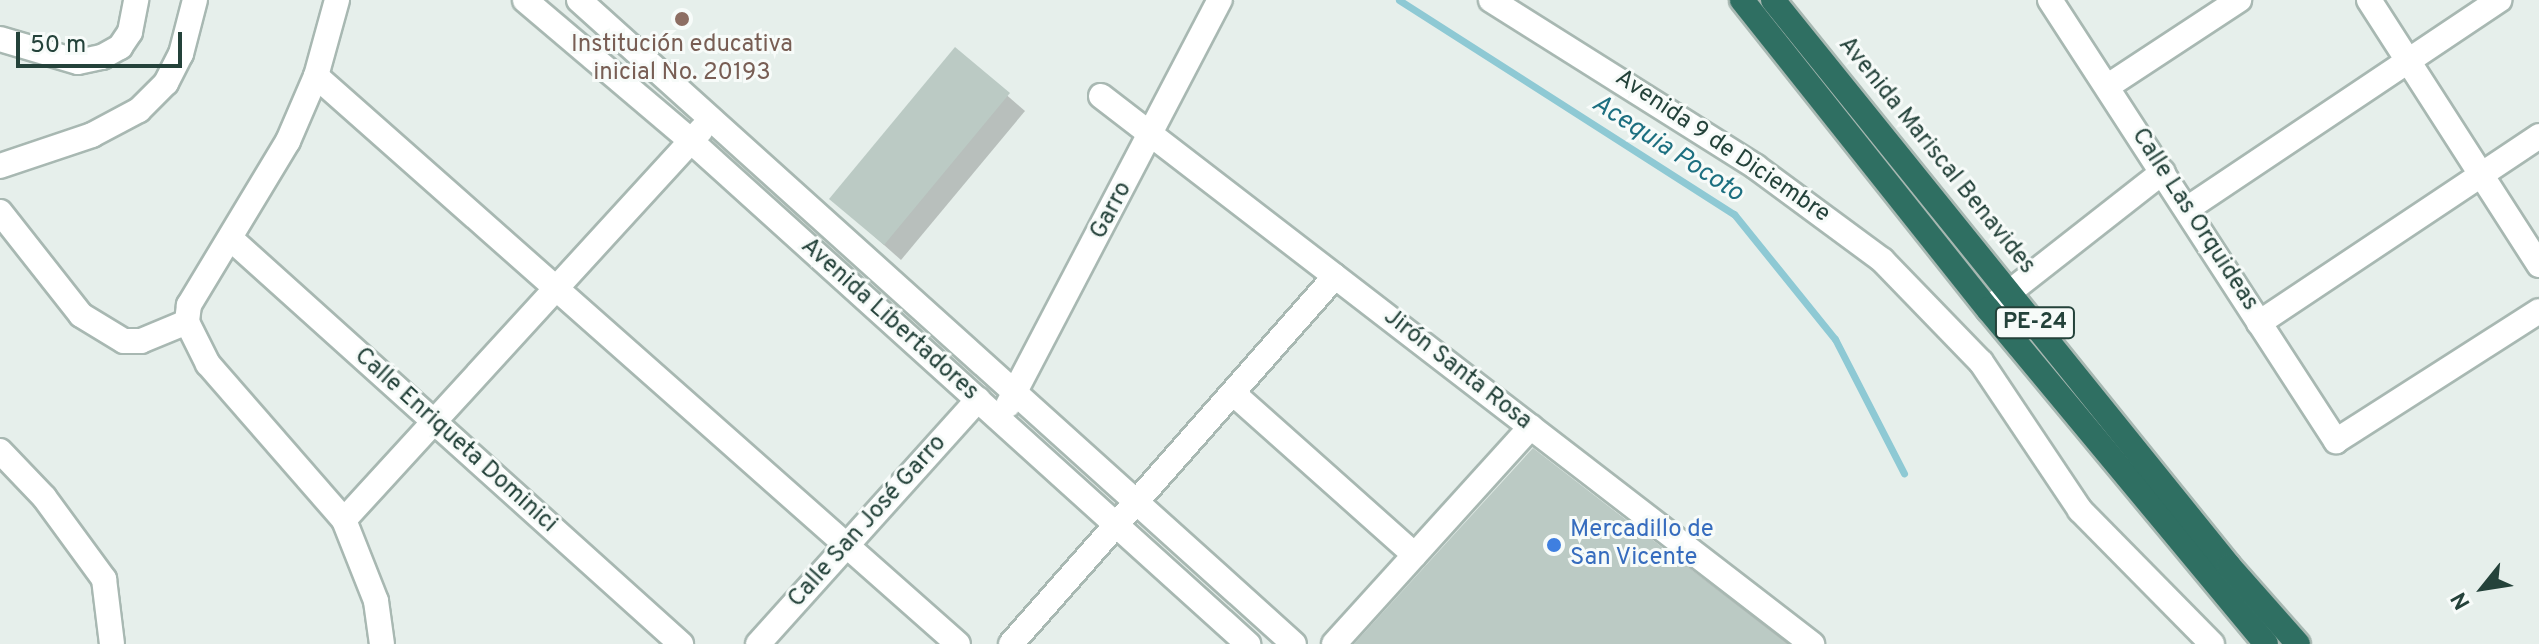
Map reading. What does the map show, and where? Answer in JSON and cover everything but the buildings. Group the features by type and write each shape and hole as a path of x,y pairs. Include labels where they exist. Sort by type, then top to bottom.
{"highway":[{"name":"PE-24","path":"1742,0 1988,309 2266,644"},
{"name":"Avenida Mariscal Benavides","path":"1773,0 2229,566 2298,644"}],"street":[{"path":"0,39 78,62 102,57 120,47 130,32 136,0"},
{"path":"0,166 92,135 139,110 166,83 181,54 195,0"},
{"path":"337,0 316,76 288,141 189,305 187,322 208,364 344,520 376,601 382,644"},
{"name":"Avenida Libertadores","path":"525,0 691,141 1248,644"},
{"name":"Avenida Libertadores","path":"579,0 1294,644"},
{"name":"Garro","path":"998,419 1016,394 1220,0"},
{"name":"Avenida 9 de Diciembre","path":"1491,0 1756,167 1882,260 1981,362 2080,510 2212,644"},
{"name":"Calle Las Orquideas","path":"2050,0 2336,441 2539,311"},
{"path":"2108,86 2239,0"},
{"path":"2369,0 2404,62 2539,265"},
{"path":"2187,209 2499,0"},
{"path":"316,76 958,644"},
{"name":"Jirón Santa Rosa","path":"1101,96 1812,644"},
{"path":"344,520 711,119"},
{"path":"2259,323 2539,136"},
{"path":"1988,309 2163,172"},
{"path":"0,212 81,315 124,341 141,341 187,322"},
{"name":"Calle Enriqueta Dominici","path":"230,238 681,644"},
{"path":"1011,644 1335,276"},
{"path":"1234,394 1415,555"},
{"name":"Calle San José Garro","path":"758,644 978,400"},
{"path":"1334,644 1531,427"},
{"path":"0,451 44,497 104,579 112,644"}],"waterway":[{"name":"Acequia Pocoto","path":"1399,0 1734,214 1835,339 1904,473"}],"place":[{"name":"Institución educativa inicial No. 20193","path":"682,19"},
{"name":"Mercadillo de San Vicente","path":"1554,545"}]}
